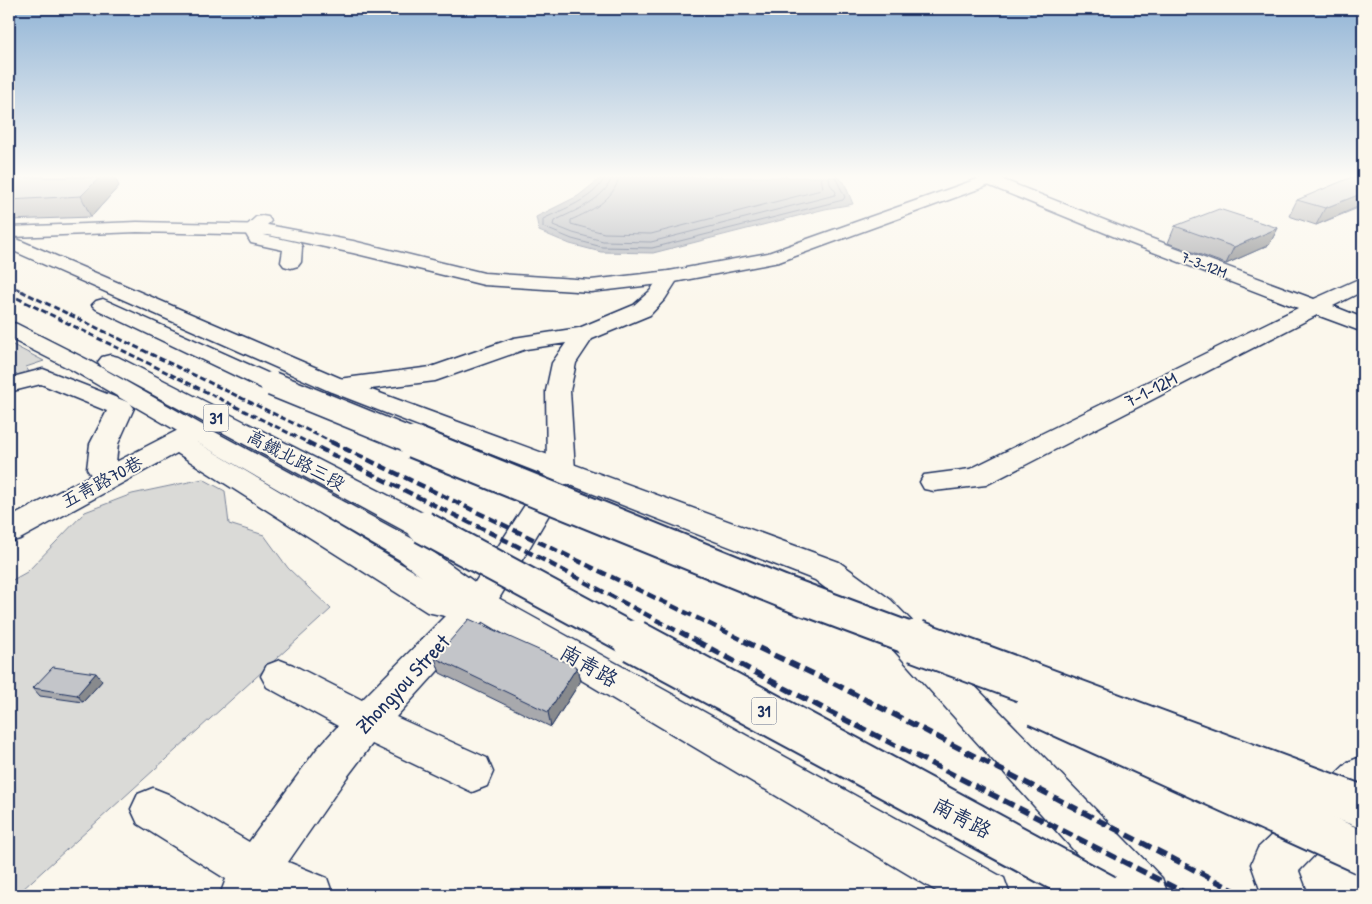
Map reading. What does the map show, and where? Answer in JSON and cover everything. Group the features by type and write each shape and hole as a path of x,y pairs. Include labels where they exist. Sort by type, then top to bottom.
{"main road":[{"path":"9,224 111,219"},
{"path":"225,219 257,225 268,230 352,246 484,279 591,286 669,277 772,258 878,219"},
{"name":"7-3-12M","path":"1089,219 1136,239 1363,325"},
{"path":"9,232 257,225"},
{"path":"257,225 257,239 293,247 291,262"},
{"path":"36,255 40,249 50,242 85,229"},
{"path":"9,242 338,386 827,571 879,610 1145,895"},
{"path":"9,261 272,384 786,592 1363,807"},
{"path":"338,386 435,374 522,343 584,334 642,310 658,295 669,277"},
{"name":"7-1-12M","path":"934,482 976,478 1363,283"},
{"name":"高鐵北路三段","path":"9,309 424,527"},
{"path":"9,329 80,365 439,603 479,602"},
{"path":"561,471 558,391 564,363 584,334"},
{"path":"9,386 80,365"},
{"path":"43,376 121,408 104,444 101,469 110,478"},
{"name":"南青路","path":"186,437 411,552 479,602 987,895"},
{"name":"五青路70巷","path":"9,531 186,437"},
{"name":"Zhongyou Street","path":"249,883 332,763 366,722 479,602 561,471"},
{"name":"南青路","path":"424,527 1105,895"},
{"path":"440,572 505,563"},
{"path":"786,592 1363,853"},
{"path":"280,676 366,722 472,772"},
{"path":"1285,895 1274,864 1363,776"},
{"path":"154,809 249,883 310,895"}],"shaded area":[{"path":"9,343 44,361 26,367 31,375 9,381"},
{"path":"203,479 225,491 229,524 264,535 288,568 331,609 22,890 20,895 9,895 9,582 27,572 85,512 132,494"}],"water":[{"path":"536,219 785,219 653,253 601,252 570,244 539,231"}],"building":[{"path":"1193,219 1251,219 1278,228 1234,247 1175,226"},
{"path":"469,619 577,667 548,712 435,658"},
{"path":"53,667 96,673 77,695 33,688"}],"railway":[{"path":"9,285 24,292"},
{"path":"21,291 334,443"},
{"path":"9,294 309,443"},
{"path":"307,442 517,546 698,642"},
{"path":"331,442 747,642"},
{"path":"696,641 830,712 1189,895"},
{"path":"744,641 839,686 1243,895"}]}
